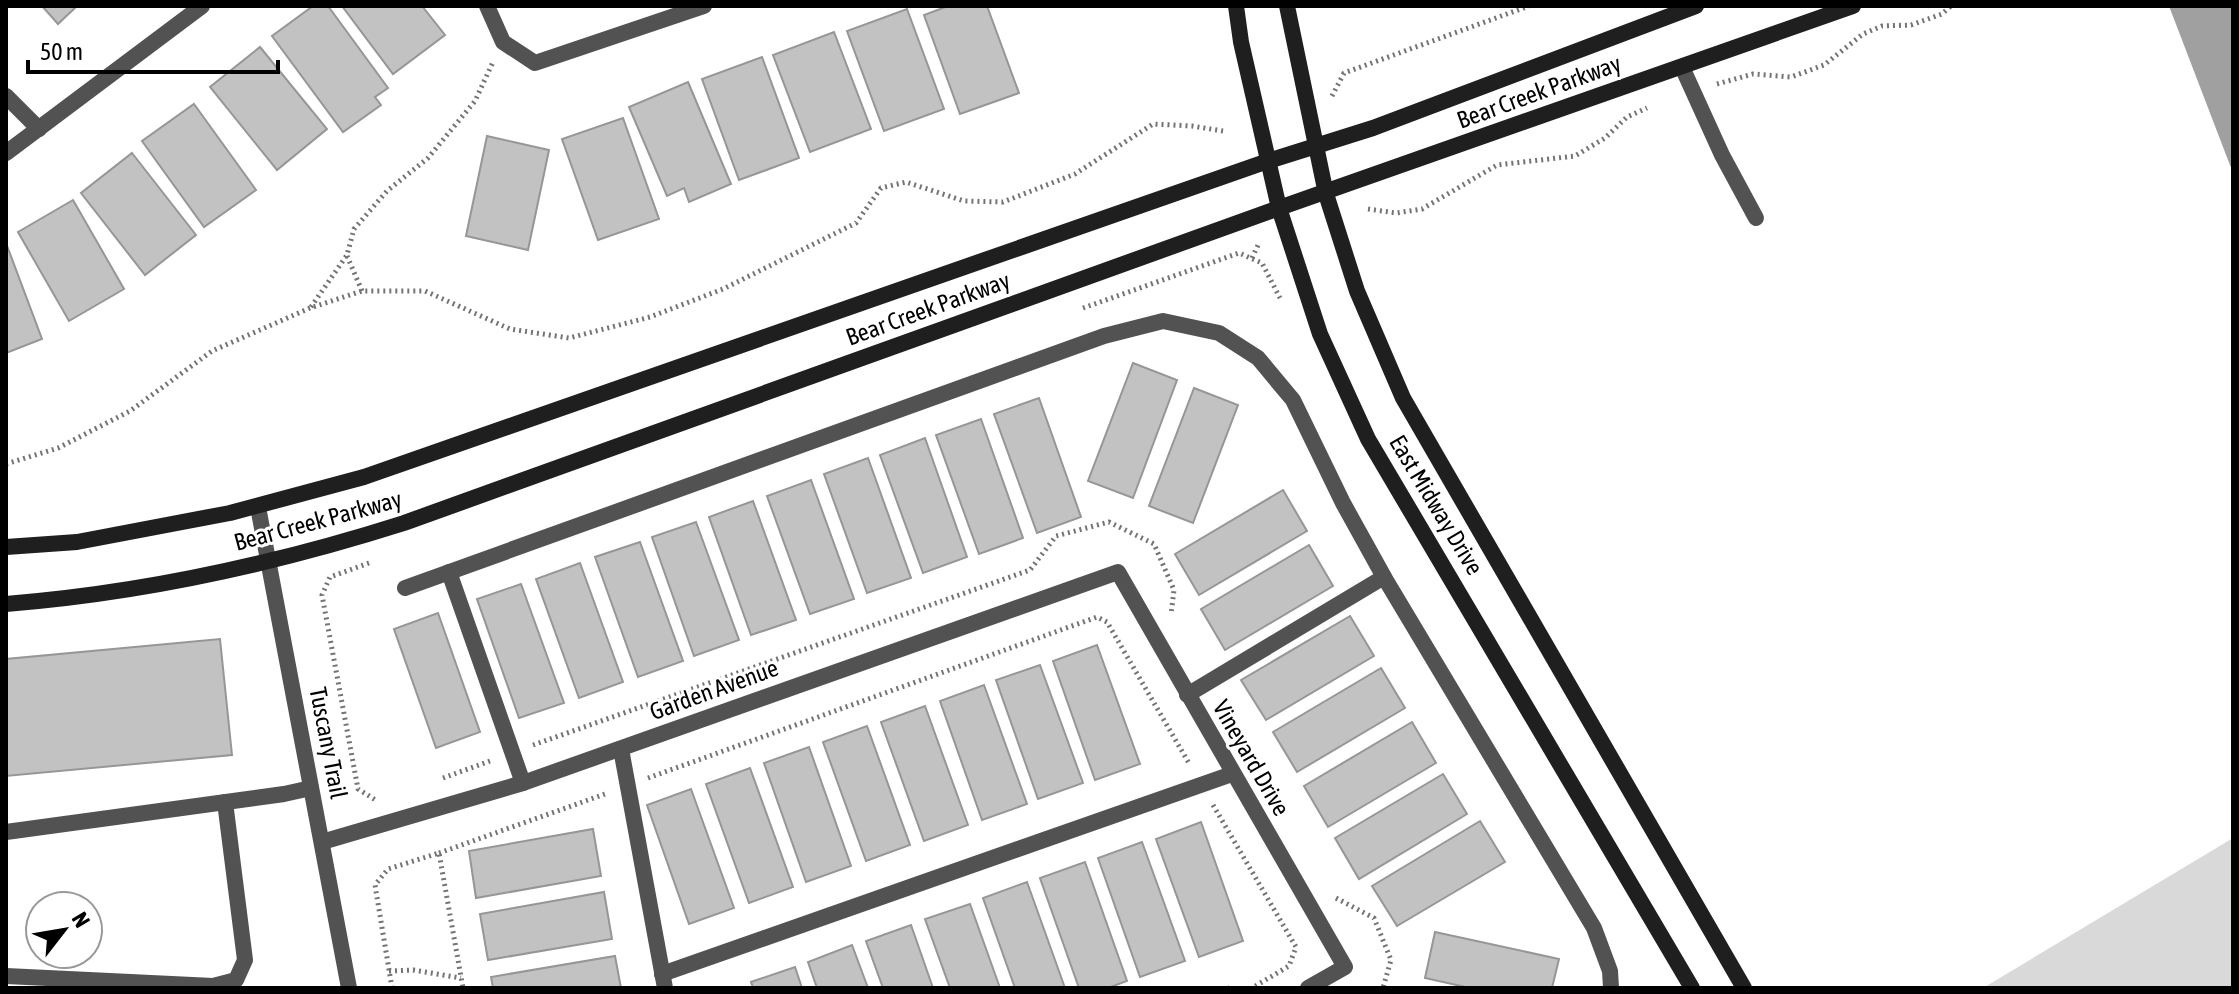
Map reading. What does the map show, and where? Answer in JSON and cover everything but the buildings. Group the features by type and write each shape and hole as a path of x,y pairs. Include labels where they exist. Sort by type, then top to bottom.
{"street":[{"path":"6,153 202,6"},
{"path":"487,6 503,42 535,63 704,6"},
{"name":"East Midway Drive","path":"1236,6 1241,42 1279,208 1320,334 1368,439 1692,988"},
{"name":"East Midway Drive","path":"1287,6 1326,194 1357,291 1403,398 1744,988"},
{"name":"Bear Creek Parkway","path":"6,547 77,542 258,507 364,477 1268,161 1387,123 1696,6"},
{"name":"Bear Creek Parkway","path":"6,604 86,597 269,562 317,551 404,523 1279,208 1853,6"},
{"path":"1682,67 1722,155 1756,218"},
{"path":"6,96 39,129"},
{"path":"405,588 1104,336 1163,321 1219,333 1258,358 1293,400 1343,503 1384,577 1594,928 1610,971 1611,988"},
{"name":"Tuscany Trail","path":"258,507 349,988"},
{"path":"449,572 523,783"},
{"name":"Garden Avenue","path":"322,842 523,783 1118,572"},
{"name":"Vineyard Drive","path":"1118,572 1345,967 1308,988"},
{"path":"1187,695 1384,577"},
{"path":"621,749 664,981 1232,774"},
{"path":"6,832 311,788"},
{"path":"6,976 213,986 236,980 245,960 225,802"}],"path":[{"path":"1332,96 1344,73 1529,6"},
{"path":"1368,209 1396,213 1422,209 1497,165 1575,156 1605,138 1627,117 1658,103 1753,74 1791,77 1824,65 1863,34 1882,26 1911,25 1942,14 1951,6"},
{"path":"310,308 347,255 354,229 387,191 428,158 475,101 503,42"},
{"path":"6,464 58,448 130,411 212,351 310,308 362,291 425,291 510,329 569,338 650,317 723,289 856,223 881,188 906,182 964,201 1003,202 1075,174 1153,124 1223,131"},
{"path":"1252,258 1259,243"},
{"path":"347,255 362,291"},
{"path":"392,988 375,885 388,869 1097,617 1107,622 1296,947 1289,966 1252,988"},
{"path":"439,853 463,988"},
{"path":"389,971 413,970 461,978"}],"shaded area":[{"path":"2169,6 2233,6 2233,173"},
{"path":"2233,838 2233,988 1983,988"}]}
